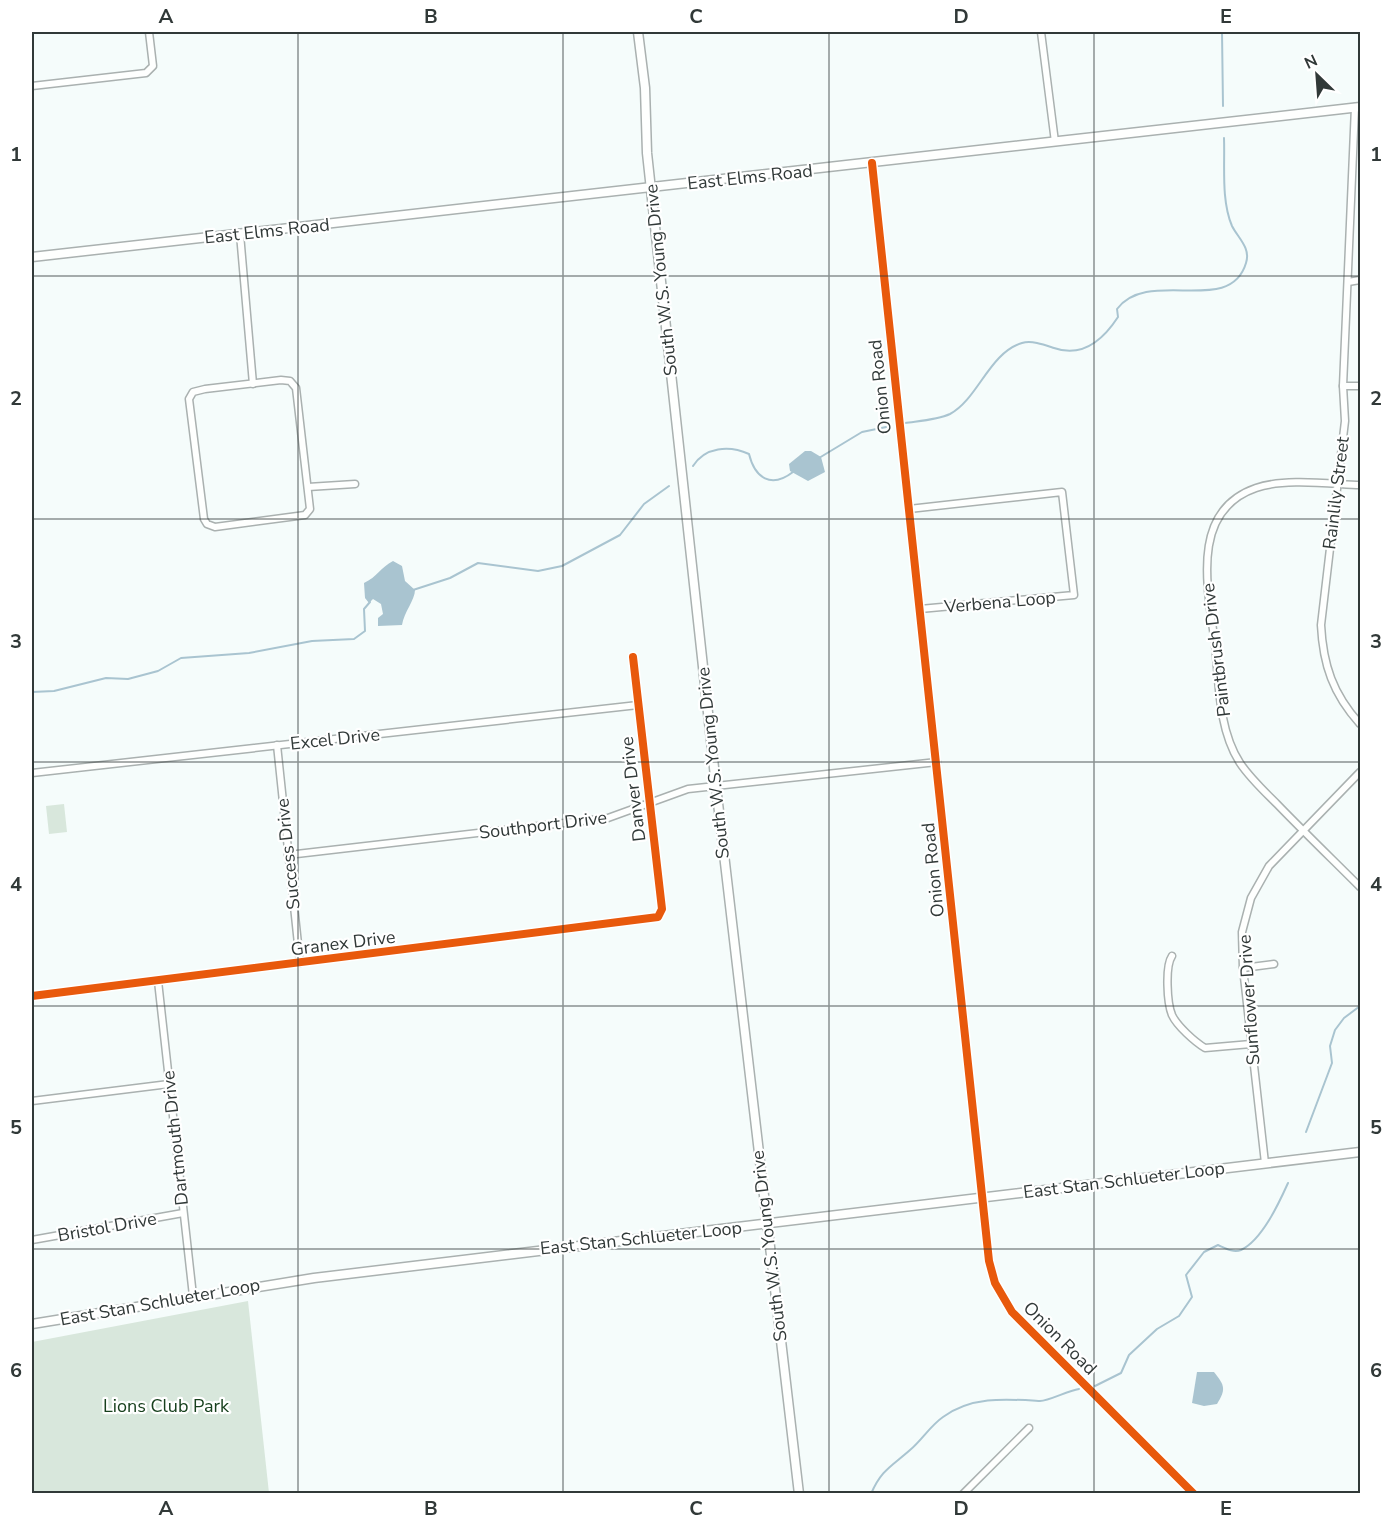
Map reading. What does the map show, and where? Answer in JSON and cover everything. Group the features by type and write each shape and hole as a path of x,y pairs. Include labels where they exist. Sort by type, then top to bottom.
{"main road":[{"name":"South W.S. Young Drive","path":"638,32 645,88 651,188 716,786 766,1224 800,1494"},
{"name":"East Elms Road","path":"32,257 1358,107"},
{"name":"East Stan Schlueter Loop","path":"32,1324 332,1275 1360,1152"}],"street":[{"path":"32,86 147,73 153,66 149,32"},
{"path":"1041,32 1055,142"},
{"name":"Rainlily Street","path":"1358,107 1343,386 1345,421 1321,608 1322,652 1330,680 1341,700 1360,724"},
{"name":"Onion Road","path":"872,163 989,1262 1001,1297 1012,1312 1194,1494"},
{"path":"240,234 253,384"},
{"path":"1348,282 1360,280"},
{"path":"281,380 290,381 296,388 310,509 305,515 215,527 207,524 204,519 189,399 193,392 205,389 253,384 281,380"},
{"path":"1343,386 1360,386"},
{"path":"308,487 355,484"},
{"name":"Paintbrush Drive","path":"1360,485 1276,484 1257,487 1241,495 1220,514 1212,527 1207,547 1210,597 1227,736 1246,771 1360,887"},
{"name":"Verbena Loop","path":"909,509 1062,492 1073,584 1074,595 920,609"},
{"name":"Danver Drive","path":"633,657 662,909 658,917"},
{"name":"Excel Drive","path":"32,773 638,705"},
{"name":"Success Drive","path":"277,745 300,963"},
{"name":"Southport Drive","path":"288,855 608,819 678,792 937,762"},
{"name":"Sunflower Drive","path":"1265,1162 1243,968 1242,932 1251,898 1269,866 1360,772"},
{"name":"Granex Drive","path":"32,996 658,917"},
{"path":"1172,956 1167,966 1171,1010 1175,1019 1205,1048 1251,1044"},
{"path":"1243,968 1274,964"},
{"name":"Dartmouth Drive","path":"158,981 193,1296"},
{"path":"32,1101 169,1084"},
{"name":"Bristol Drive","path":"32,1240 183,1213"},
{"path":"963,1494 1029,1428"}],"green space":[{"path":"64,804 67,832 49,834 46,806"},
{"name":"Lions Club Park","path":"248,1301 269,1493 32,1493 32,1342"}],"water":[{"path":"805,451 811,451 821,457 825,472 808,481 790,471 789,464"},
{"path":"393,561 402,566 405,581 415,590 415,594 402,625 378,626 378,618 383,614 381,604 373,599 369,603 365,598 364,583"},
{"path":"1197,1372 1214,1372 1220,1381 1223,1391 1217,1404 1204,1406 1192,1403"}],"waterway":[{"path":"1222,32 1223,106"},
{"path":"905,423 950,414 968,398 1001,356 1022,343 1034,342 1074,351 1083,349 1106,333 1118,317 1117,309 1131,297 1168,290 1207,290 1224,287 1237,279 1246,263 1247,253 1232,226 1226,205 1224,138"},
{"path":"819,458 862,432 891,426"},
{"path":"693,466 711,451 734,449 749,454 755,469 765,478 778,480 793,472"},
{"path":"413,590 450,578 478,563 538,571 562,566 620,535 644,504 669,486"},
{"path":"32,692 54,691 106,678 128,679 158,671 181,658 249,653 312,641 354,639 365,631 364,609 370,602"},
{"path":"1306,1132 1332,1063 1330,1046 1335,1030 1344,1018 1360,1006"},
{"path":"1095,1386 1121,1373 1129,1355 1157,1329 1179,1316 1192,1297 1186,1275 1204,1252 1218,1245 1238,1251 1256,1238 1269,1220 1288,1183"},
{"path":"871,1494 879,1479 888,1469 938,1421 954,1410 990,1400 1044,1401 1079,1389"}],"cycle path":[{"path":"872,163 989,1261 995,1283 1012,1312 1194,1494"},
{"path":"32,996 658,917 662,909 633,657"}]}
